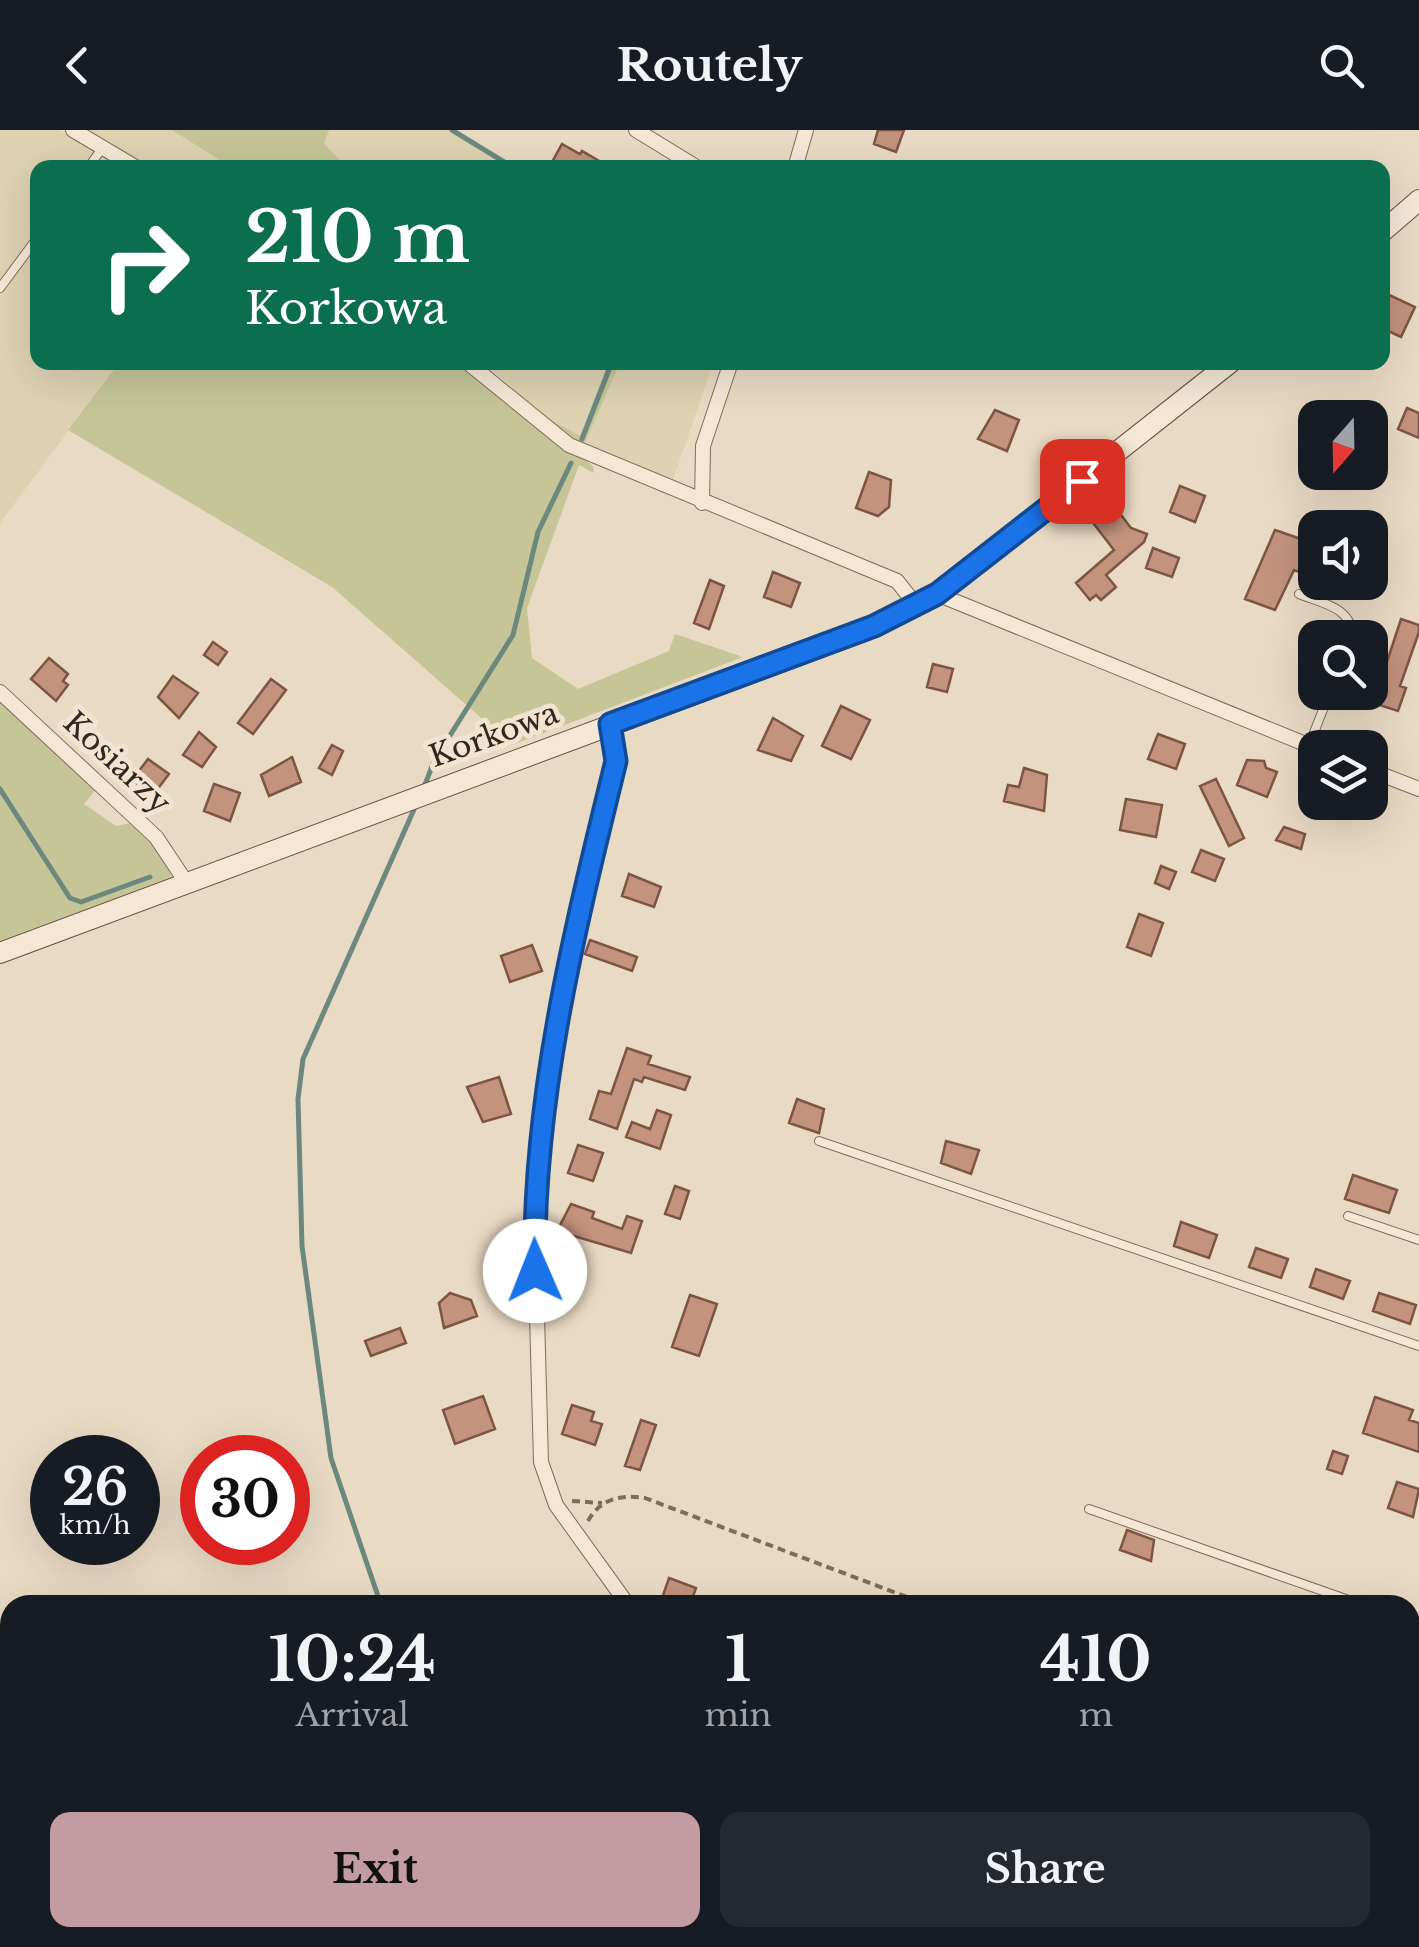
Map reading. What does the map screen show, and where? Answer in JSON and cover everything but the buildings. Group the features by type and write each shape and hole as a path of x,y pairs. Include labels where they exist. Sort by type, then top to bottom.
{"street":[{"path":"73,130 123,160"},
{"path":"636,130 685,160"},
{"path":"797,160 806,130"},
{"path":"1390,225 1419,200"},
{"path":"477,370 569,445 897,581 916,605"},
{"path":"702,503 703,446 728,370"},
{"name":"Korkowa","path":"0,954 874,626 937,594 1221,370"},
{"path":"937,594 1298,740"},
{"name":"Kosiarzy","path":"0,692 144,825 186,882"},
{"path":"610,724 616,761 564,992 534,1205 541,1462 556,1504 621,1595"},
{"path":"1388,777 1419,790"}],"lane":[{"path":"94,160 103,148"},
{"path":"0,288 30,248"},
{"path":"1315,600 1343,611 1349,620"},
{"path":"819,1141 1419,1346"},
{"path":"1348,1216 1419,1240"},
{"path":"1089,1509 1334,1595"}],"path":[{"path":"548,1483 572,1501 602,1503 632,1496 645,1498 902,1595"},
{"path":"584,1544 587,1522 602,1503"}],"shaded area":[{"path":"0,130 59,130 111,160 30,160 30,370 114,370 0,523"},
{"path":"83,130 448,130 497,160 135,160"},
{"path":"493,370 605,370 580,437 543,416"},
{"path":"617,370 711,370 672,483 583,447"}],"green space":[{"path":"172,130 329,130 324,144 340,160 220,160"},
{"path":"114,370 469,370 593,466 594,473 579,465 527,608 532,658 578,689 669,651 675,634 743,657 512,745 332,587 68,430"},
{"path":"605,370 617,370 583,447 543,416 580,436"},
{"path":"0,699 98,787 84,804 116,826 131,823 161,854 172,878 0,944"}],"waterway":[{"path":"452,130 501,160"},
{"path":"582,439 609,370"},
{"path":"423,790 434,761 513,635 538,532 571,463"},
{"path":"0,789 70,898 81,902 150,877"},
{"path":"378,1595 331,1458 302,1246 298,1099 303,1059 416,805"}],"route":[{"path":"535,1271 534,1205 542,1126 564,992 616,761 610,724 874,626 937,594 1082,481"}]}
